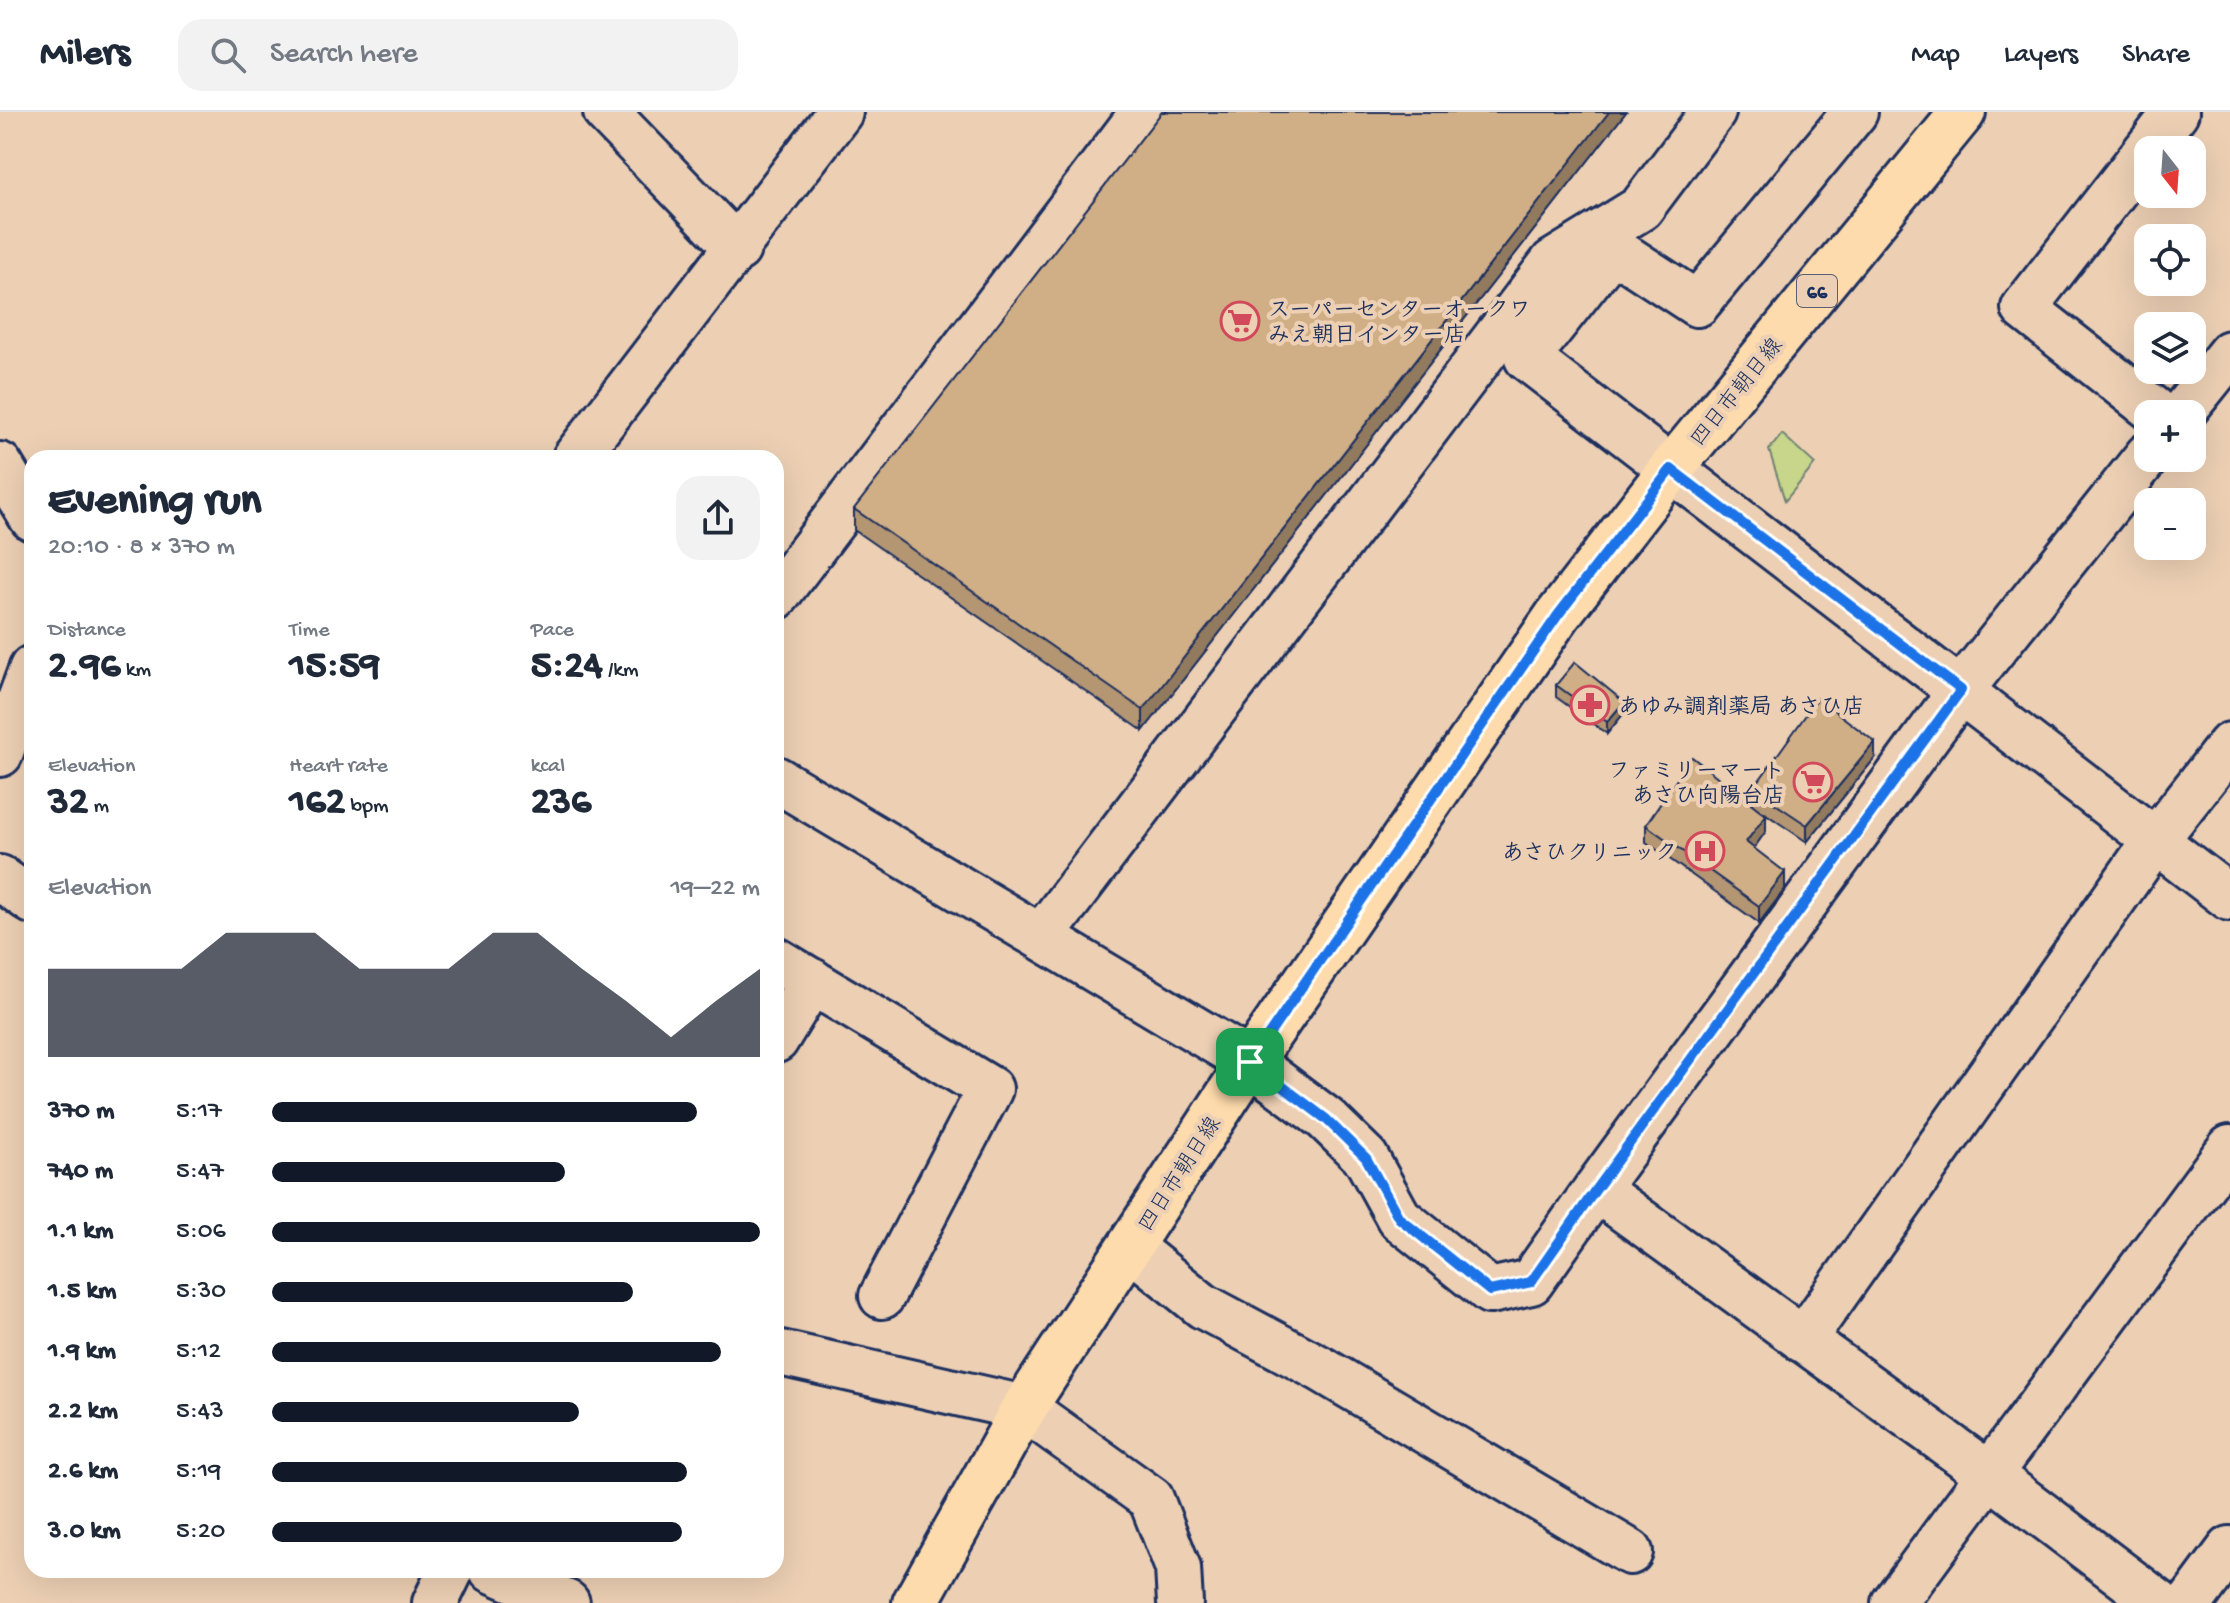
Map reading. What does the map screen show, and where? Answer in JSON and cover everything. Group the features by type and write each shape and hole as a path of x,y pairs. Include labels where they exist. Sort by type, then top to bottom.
{"main road":[{"name":"四日市朝日線","path":"915,1603 1024,1408 1250,1062 1558,615 1671,469 1963,112"}],"street":[{"path":"606,112 738,249"},
{"path":"581,450 840,112"},
{"path":"784,586 1143,112"},
{"path":"1041,937 1553,262 1641,208 1713,112"},
{"path":"1855,112 1697,304 1613,249 1527,358 2230,898"},
{"path":"2141,400 2024,308 2176,112"},
{"path":"2192,400 2230,353"},
{"path":"0,465 24,505"},
{"path":"784,784 1250,1062 1326,1119 1366,1158 1399,1218 1490,1291 1531,1282 1961,690 2134,472"},
{"path":"0,754 24,690"},
{"path":"1803,1340 2154,842 2230,745"},
{"path":"0,878 24,895"},
{"path":"784,1009 794,970 990,1089 882,1296"},
{"path":"1894,1603 2230,1148"},
{"path":"1596,1189 1990,1475 2159,1603"},
{"path":"1130,1247 1203,1306 1321,1369 1630,1552"},
{"path":"784,1354 1024,1408 1151,1499 1178,1568 1180,1603"},
{"path":"2190,1603 2230,1549"},
{"path":"435,1603 447,1578"},
{"path":"510,1578 567,1603"}],"green space":[{"path":"1782,434 1815,464 1785,501 1769,450"}],"building":[{"name":"スーパーセンターオークワ みえ朝日インター店","path":"1162,112 1609,112 1143,710 854,509"},
{"path":"1575,662 1624,702 1607,722 1556,685"},
{"name":"ファミリーマート あさひ向陽台店","path":"1818,698 1875,742 1807,825 1753,789"},
{"name":"あさひクリニック","path":"1692,757 1766,815 1746,842 1785,872 1759,906 1646,825"}],"place":[{"name":"スーパーセンターオークワ みえ朝日インター店","path":"1240,321"},
{"name":"あゆみ調剤薬局 あさひ店","path":"1590,705"},
{"name":"ファミリーマート あさひ向陽台店","path":"1813,782"},
{"name":"あさひクリニック","path":"1705,851"}],"route":[{"path":"1671,469 1961,690 1531,1282 1490,1291 1399,1218 1366,1158 1326,1119 1250,1062 1558,615 1671,469"}]}
